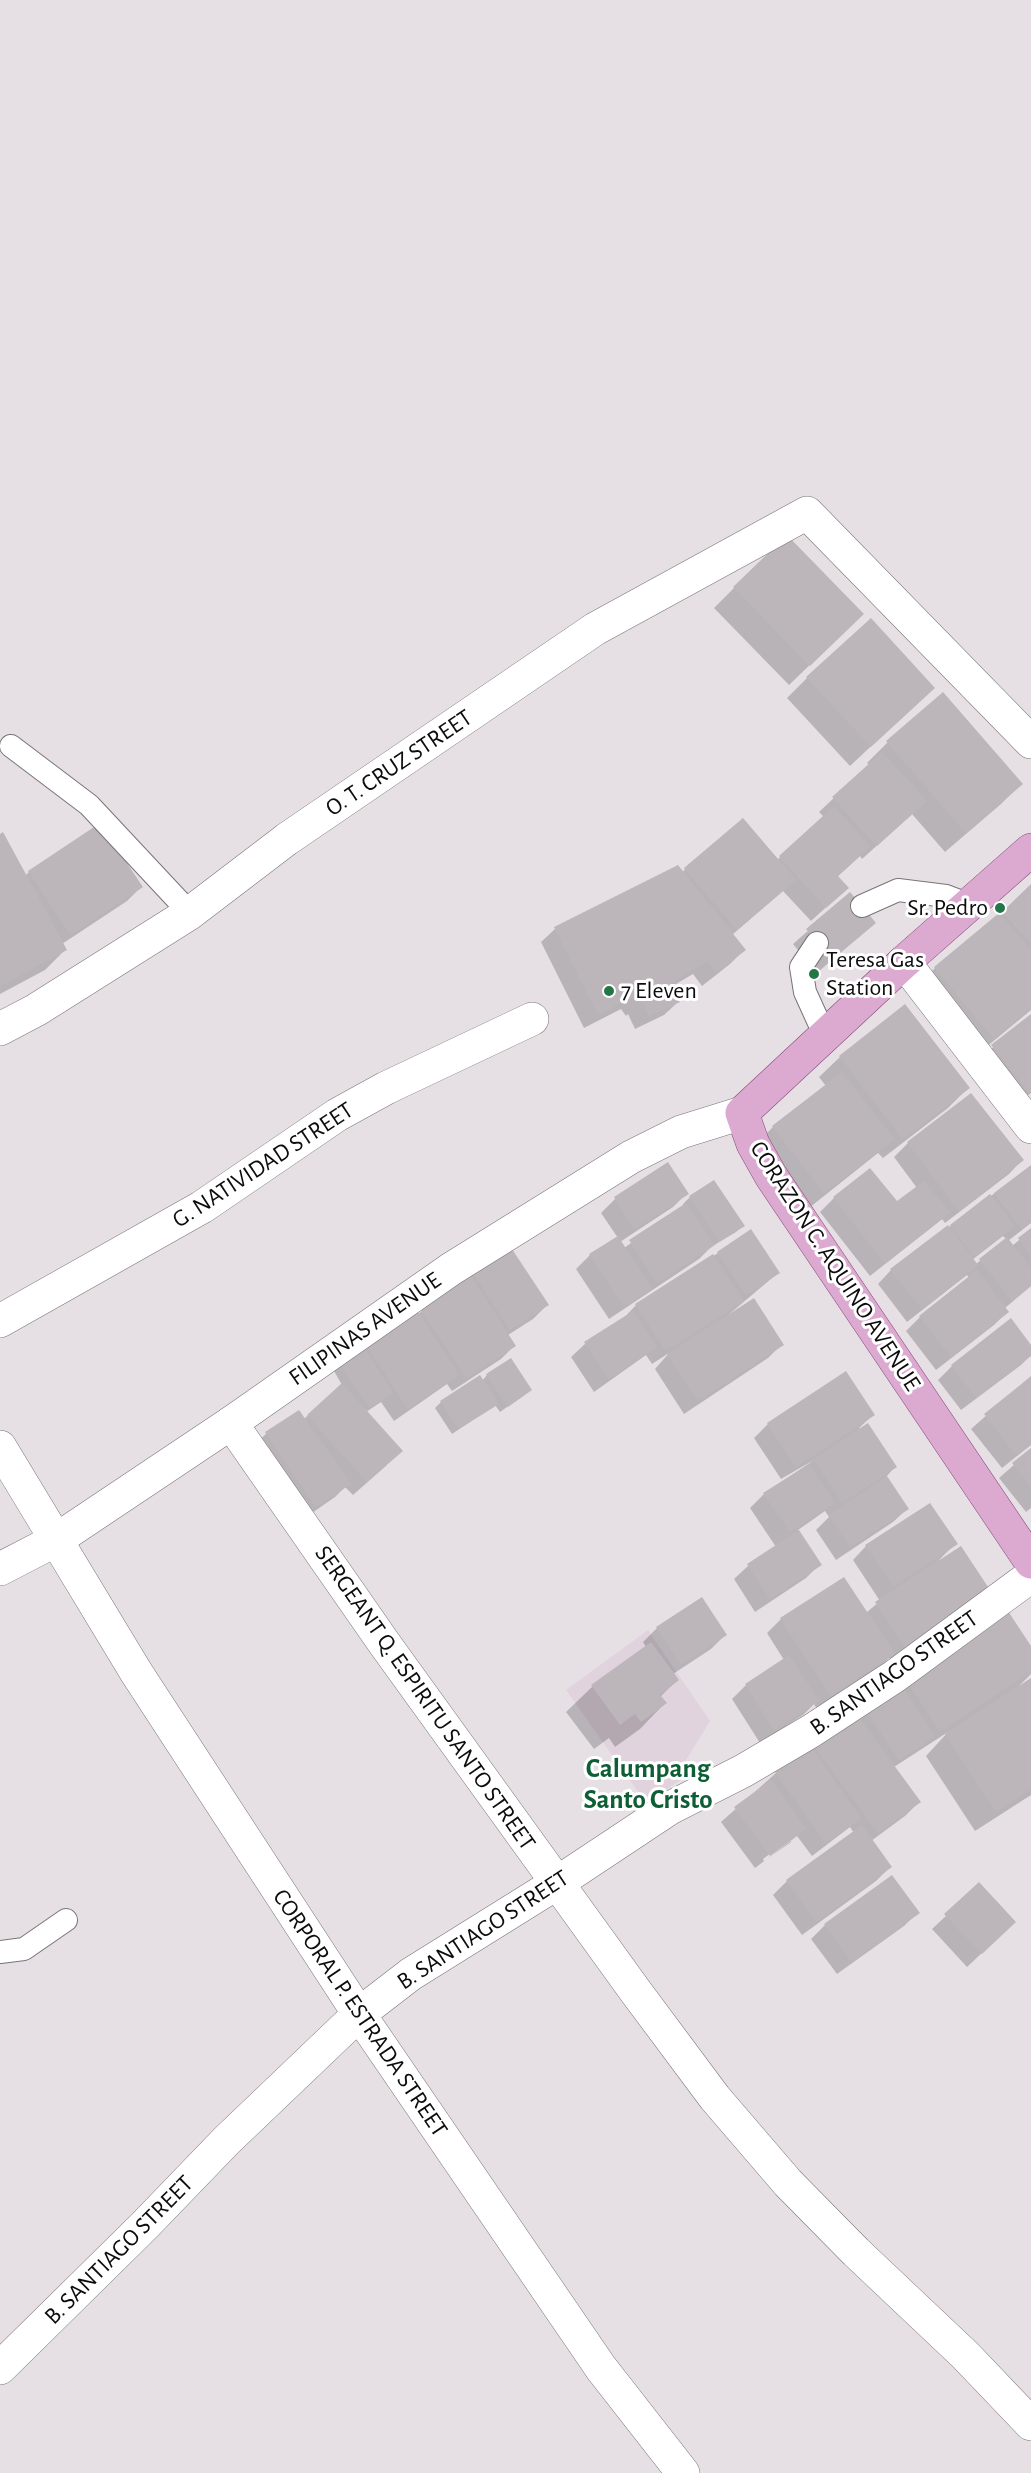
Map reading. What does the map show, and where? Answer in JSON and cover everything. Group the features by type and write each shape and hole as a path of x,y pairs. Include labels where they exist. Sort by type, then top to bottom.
{"main road":[{"name":"CORAZON C. AQUINO AVENUE","path":"1031,850 904,963 742,1113 753,1144 771,1176 1031,1562"}],"street":[{"name":"O. T. CRUZ STREET","path":"0,1029 36,1010 190,913 287,839 595,629 807,513 1031,742"},
{"path":"904,963 1031,1127"},
{"name":"G. NATIVIDAD STREET","path":"0,1321 202,1207 337,1115 386,1088 532,1019"},
{"name":"FILIPINAS AVENUE","path":"0,1569 56,1540 231,1423 451,1269 631,1157 681,1132 742,1113"},
{"name":"SERGEANT Q. ESPIRITU SANTO STREET","path":"231,1423 384,1643 715,2098 788,2183 855,2252 965,2355 1031,2424"},
{"name":"CORPORAL P. ESTRADA STREET","path":"0,1447 136,1672 359,2014 601,2368 683,2473"},
{"name":"B. SANTIAGO STREET","path":"0,2368 145,2226 226,2141 359,2014 411,1974 557,1883 670,1808 743,1771 811,1731 895,1676 1031,1576"}],"lane":[{"path":"11,746 89,805 190,913"},
{"path":"862,906 898,890 946,896 970,904"},
{"path":"817,943 801,967 805,992 825,1035"},
{"path":"0,1952 24,1949 66,1920"}],"shaded area":[{"path":"648,1630 710,1721 685,1762 688,1775 646,1803 566,1690"}],"building":[{"path":"787,535 864,614 810,666 733,587"},
{"path":"871,618 935,688 871,747 806,677"},
{"path":"943,692 1023,784 966,833 886,741"},
{"path":"882,752 927,801 877,846 832,797"},
{"path":"834,806 870,847 838,876 849,888 826,908 779,856"},
{"path":"743,818 796,880 737,930 684,868"},
{"path":"100,823 143,887 71,935 28,871"},
{"path":"3,832 67,950 0,986 0,834"},
{"path":"678,865 746,950 716,973 707,961 671,984 680,1002 649,1016 642,1001 640,1003 636,996 598,1015 554,927"},
{"path":"1031,884 1031,943 1002,912"},
{"path":"850,892 876,923 832,960 806,929"},
{"path":"999,913 1031,950 1031,1008 994,1039 934,967"},
{"path":"905,1004 970,1088 903,1139 839,1056"},
{"path":"1031,1014 1031,1092 1029,1093 991,1045"},
{"path":"842,1072 894,1139 824,1193 772,1126"},
{"path":"971,1093 1024,1160 959,1211 907,1142"},
{"path":"668,1162 689,1194 634,1229 614,1197"},
{"path":"1031,1165 1031,1222 1022,1229 994,1193"},
{"path":"870,1168 897,1201 924,1181 950,1213 885,1264 833,1197"},
{"path":"714,1180 745,1226 719,1242 689,1196"},
{"path":"990,1194 1015,1226 974,1257 950,1225"},
{"path":"686,1203 715,1245 657,1283 629,1240"},
{"path":"948,1225 978,1265 922,1309 890,1269"},
{"path":"1031,1228 1031,1256 1018,1238"},
{"path":"751,1229 780,1273 746,1295 717,1252"},
{"path":"618,1236 652,1289 624,1307 589,1254"},
{"path":"1007,1237 1031,1268 1031,1286 1012,1301 979,1259"},
{"path":"510,1246 549,1305 510,1330 472,1271"},
{"path":"713,1254 744,1301 666,1351 635,1304"},
{"path":"977,1270 1009,1312 951,1357 919,1316"},
{"path":"470,1275 516,1346 466,1378 420,1308"},
{"path":"754,1298 784,1345 698,1401 667,1354"},
{"path":"633,1311 657,1347 609,1379 584,1342"},
{"path":"418,1312 459,1375 408,1409 367,1346"},
{"path":"1011,1318 1031,1345 1031,1356 976,1398 951,1365"},
{"path":"364,1348 393,1393 369,1408 339,1364"},
{"path":"511,1358 532,1390 508,1407 486,1374"},
{"path":"846,1371 875,1415 796,1467 767,1423"},
{"path":"480,1375 499,1404 459,1429 440,1401"},
{"path":"1029,1378 1031,1380 1031,1444 1016,1455 984,1414"},
{"path":"342,1383 403,1451 367,1482 307,1415"},
{"path":"299,1410 351,1484 316,1507 265,1432"},
{"path":"868,1423 897,1467 842,1503 813,1459"},
{"path":"1031,1448 1031,1487 1012,1463"},
{"path":"809,1464 835,1503 790,1532 763,1493"},
{"path":"887,1476 909,1509 850,1547 829,1515"},
{"path":"930,1503 958,1544 893,1586 865,1545"},
{"path":"799,1530 822,1565 770,1599 747,1564"},
{"path":"961,1546 992,1593 906,1649 875,1602"},
{"path":"844,1577 895,1654 831,1696 780,1618"},
{"path":"702,1597 727,1635 681,1665 656,1627"},
{"path":"1004,1605 1031,1646 1031,1672 940,1731 901,1672"},
{"path":"651,1642 679,1680 660,1695 667,1703 641,1722 635,1714 620,1725 591,1685"},
{"path":"789,1655 819,1701 774,1730 745,1684"},
{"path":"1031,1678 1031,1789 996,1812 945,1734"},
{"path":"901,1684 935,1737 899,1760 864,1708"},
{"path":"855,1712 921,1802 878,1833 812,1743"},
{"path":"810,1746 861,1818 826,1843 775,1772"},
{"path":"771,1780 806,1829 770,1856 734,1807"},
{"path":"862,1825 892,1867 816,1922 786,1880"},
{"path":"892,1875 920,1913 852,1962 824,1924"},
{"path":"979,1882 1016,1922 982,1954 944,1914"}],"place":[{"name":"Sr. Pedro","path":"1000,908"},
{"name":"Teresa Gas Station","path":"814,974"},
{"name":"7 Eleven","path":"609,991"}],"district":[{"name":"Calumpang Santo Cristo","path":"648,1784"}]}
